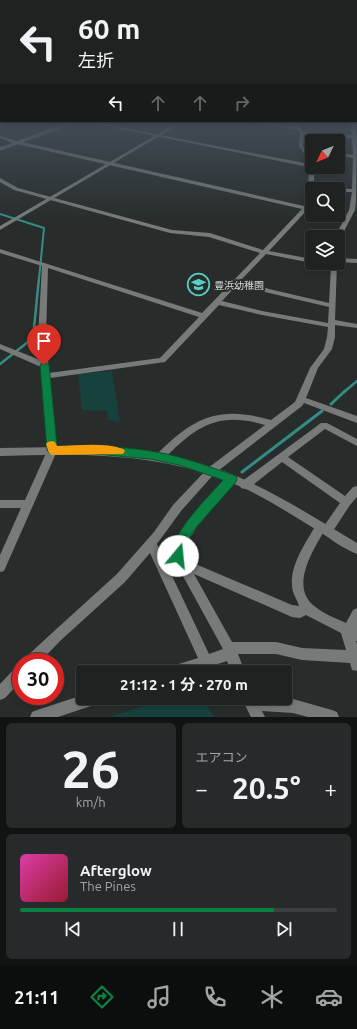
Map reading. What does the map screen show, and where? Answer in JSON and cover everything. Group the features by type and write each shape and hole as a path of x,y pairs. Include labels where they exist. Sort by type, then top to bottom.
{"street":[{"path":"62,153 305,208"},
{"path":"0,228 127,153"},
{"path":"247,153 305,165"},
{"path":"342,230 352,209 355,191 356,157 345,155"},
{"path":"0,180 16,189 172,232 210,235 264,252 305,260"},
{"path":"345,190 355,191"},
{"path":"45,376 162,360 305,209"},
{"path":"0,250 204,316"},
{"path":"345,262 357,261"},
{"path":"0,567 52,450 42,336 45,265"},
{"path":"40,653 121,578 151,544 177,508 211,471 292,411 299,404 314,368 328,349 331,337 335,270"},
{"path":"236,281 267,291 332,306"},
{"path":"217,302 262,313 332,324 357,326"},
{"path":"0,346 44,365"},
{"path":"301,399 357,420"},
{"path":"160,457 174,442 191,428 220,416 236,415 255,418 273,424"},
{"path":"245,485 324,425 357,443"},
{"path":"0,452 96,450 160,457 211,471 245,485 270,497 357,548"},
{"path":"282,457 346,502"},
{"path":"232,479 189,528 180,545 178,556 230,651 235,665"},
{"path":"350,631 307,608 300,596 298,584 299,573 305,555 324,529 357,490"},
{"path":"0,504 29,504"},
{"path":"151,544 206,662"},
{"path":"183,564 292,611 300,612 307,608"},
{"path":"196,665 230,651 276,648 302,654 356,661 350,631 357,614"},
{"path":"0,694 12,681"},
{"path":"37,717 76,704"},
{"path":"252,705 258,717"},
{"path":"287,705 332,717"}],"shaded area":[{"path":"112,371 120,422 108,420 107,411 82,410 78,374"},
{"path":"146,705 207,705 214,717 109,717"}],"waterway":[{"path":"0,214 44,228 39,279"},
{"path":"0,364 33,338 39,278"},
{"path":"344,392 357,381"},
{"path":"331,404 345,391"},
{"path":"242,472 322,411"}],"slow traffic":[{"path":"52,444 52,450 119,451"}],"place":[{"name":"豊浜幼稚園","path":"198,285"}],"route":[{"path":"44,365 52,450 96,450 150,455 180,461 232,479 189,528 180,545 178,556"}]}
